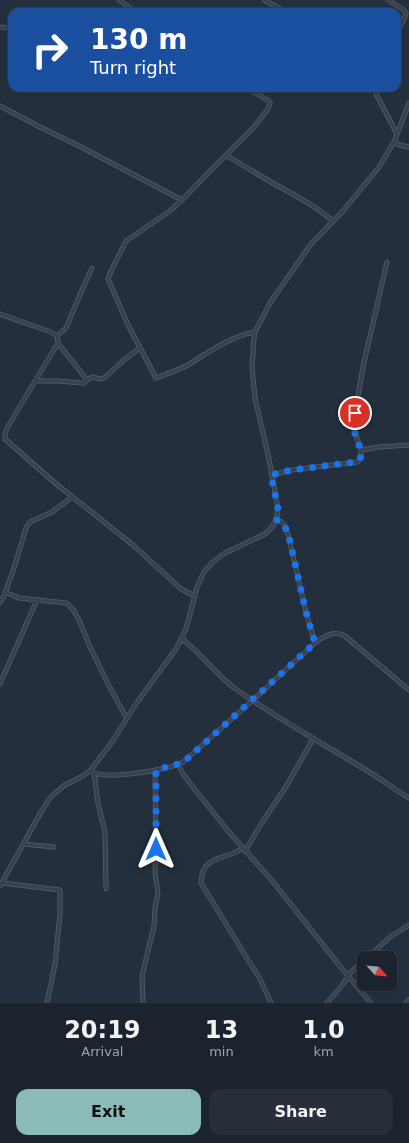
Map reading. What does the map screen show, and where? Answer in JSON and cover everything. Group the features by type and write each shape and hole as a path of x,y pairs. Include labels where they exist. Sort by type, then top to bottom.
{"street":[{"path":"119,0 130,8"},
{"path":"264,0 279,8"},
{"path":"388,0 400,8"},
{"path":"401,8 406,13 401,25"},
{"path":"255,92 270,102 269,107 254,127 182,200 126,241 108,277 123,315 156,378 188,365 202,355 243,335 255,332"},
{"path":"375,92 397,134"},
{"path":"47,1003 48,992 55,964 60,914 60,890 1,884 40,812 50,798 55,792 65,785 92,772 138,701 182,639 204,572 224,553 265,534 277,520 278,509 253,387 252,358 255,332 280,287 311,244 334,221 378,167 394,142 409,103"},
{"path":"0,106 182,200"},
{"path":"394,142 409,147"},
{"path":"226,155 275,184 306,200 334,221"},
{"path":"271,475 292,470 356,462 361,458 361,450 354,430 354,419 362,372 387,262"},
{"path":"57,336 66,328 92,268"},
{"path":"0,314 51,332 57,336 58,342 87,380"},
{"path":"5,439 8,428 58,342"},
{"path":"35,381 84,383 93,377 99,379 104,378 130,354 140,348"},
{"path":"0,440 5,439"},
{"path":"5,439 72,497 137,549 181,589 195,596"},
{"path":"361,450 409,445"},
{"path":"0,602 17,559 24,531 28,524 52,512 72,497"},
{"path":"277,520 284,524 289,537 306,612 315,643"},
{"path":"5,592 19,598 66,603 72,609 112,692 127,718"},
{"path":"0,684 37,600"},
{"path":"92,772 103,775 115,775 156,770 178,764 188,758 315,643 331,634 342,634 409,690"},
{"path":"182,639 236,690 409,798"},
{"path":"271,1003 251,965 201,883 205,869 210,863 217,859 244,850 287,785 313,739"},
{"path":"178,764 190,784 244,850 274,883 348,977 371,1003"},
{"path":"143,1003 142,976 154,926 158,893 155,873 156,770"},
{"path":"92,772 105,832 106,889"},
{"path":"23,844 54,847"},
{"path":"375,951 390,937 409,925"},
{"path":"327,1003 357,967"},
{"path":"406,1003 409,1000"}],"route":[{"path":"156,849 156,770 183,762 315,643 306,612 289,537 284,524 277,520 278,509 271,475 283,471 359,461 361,458 361,450 354,430 355,413"}]}
